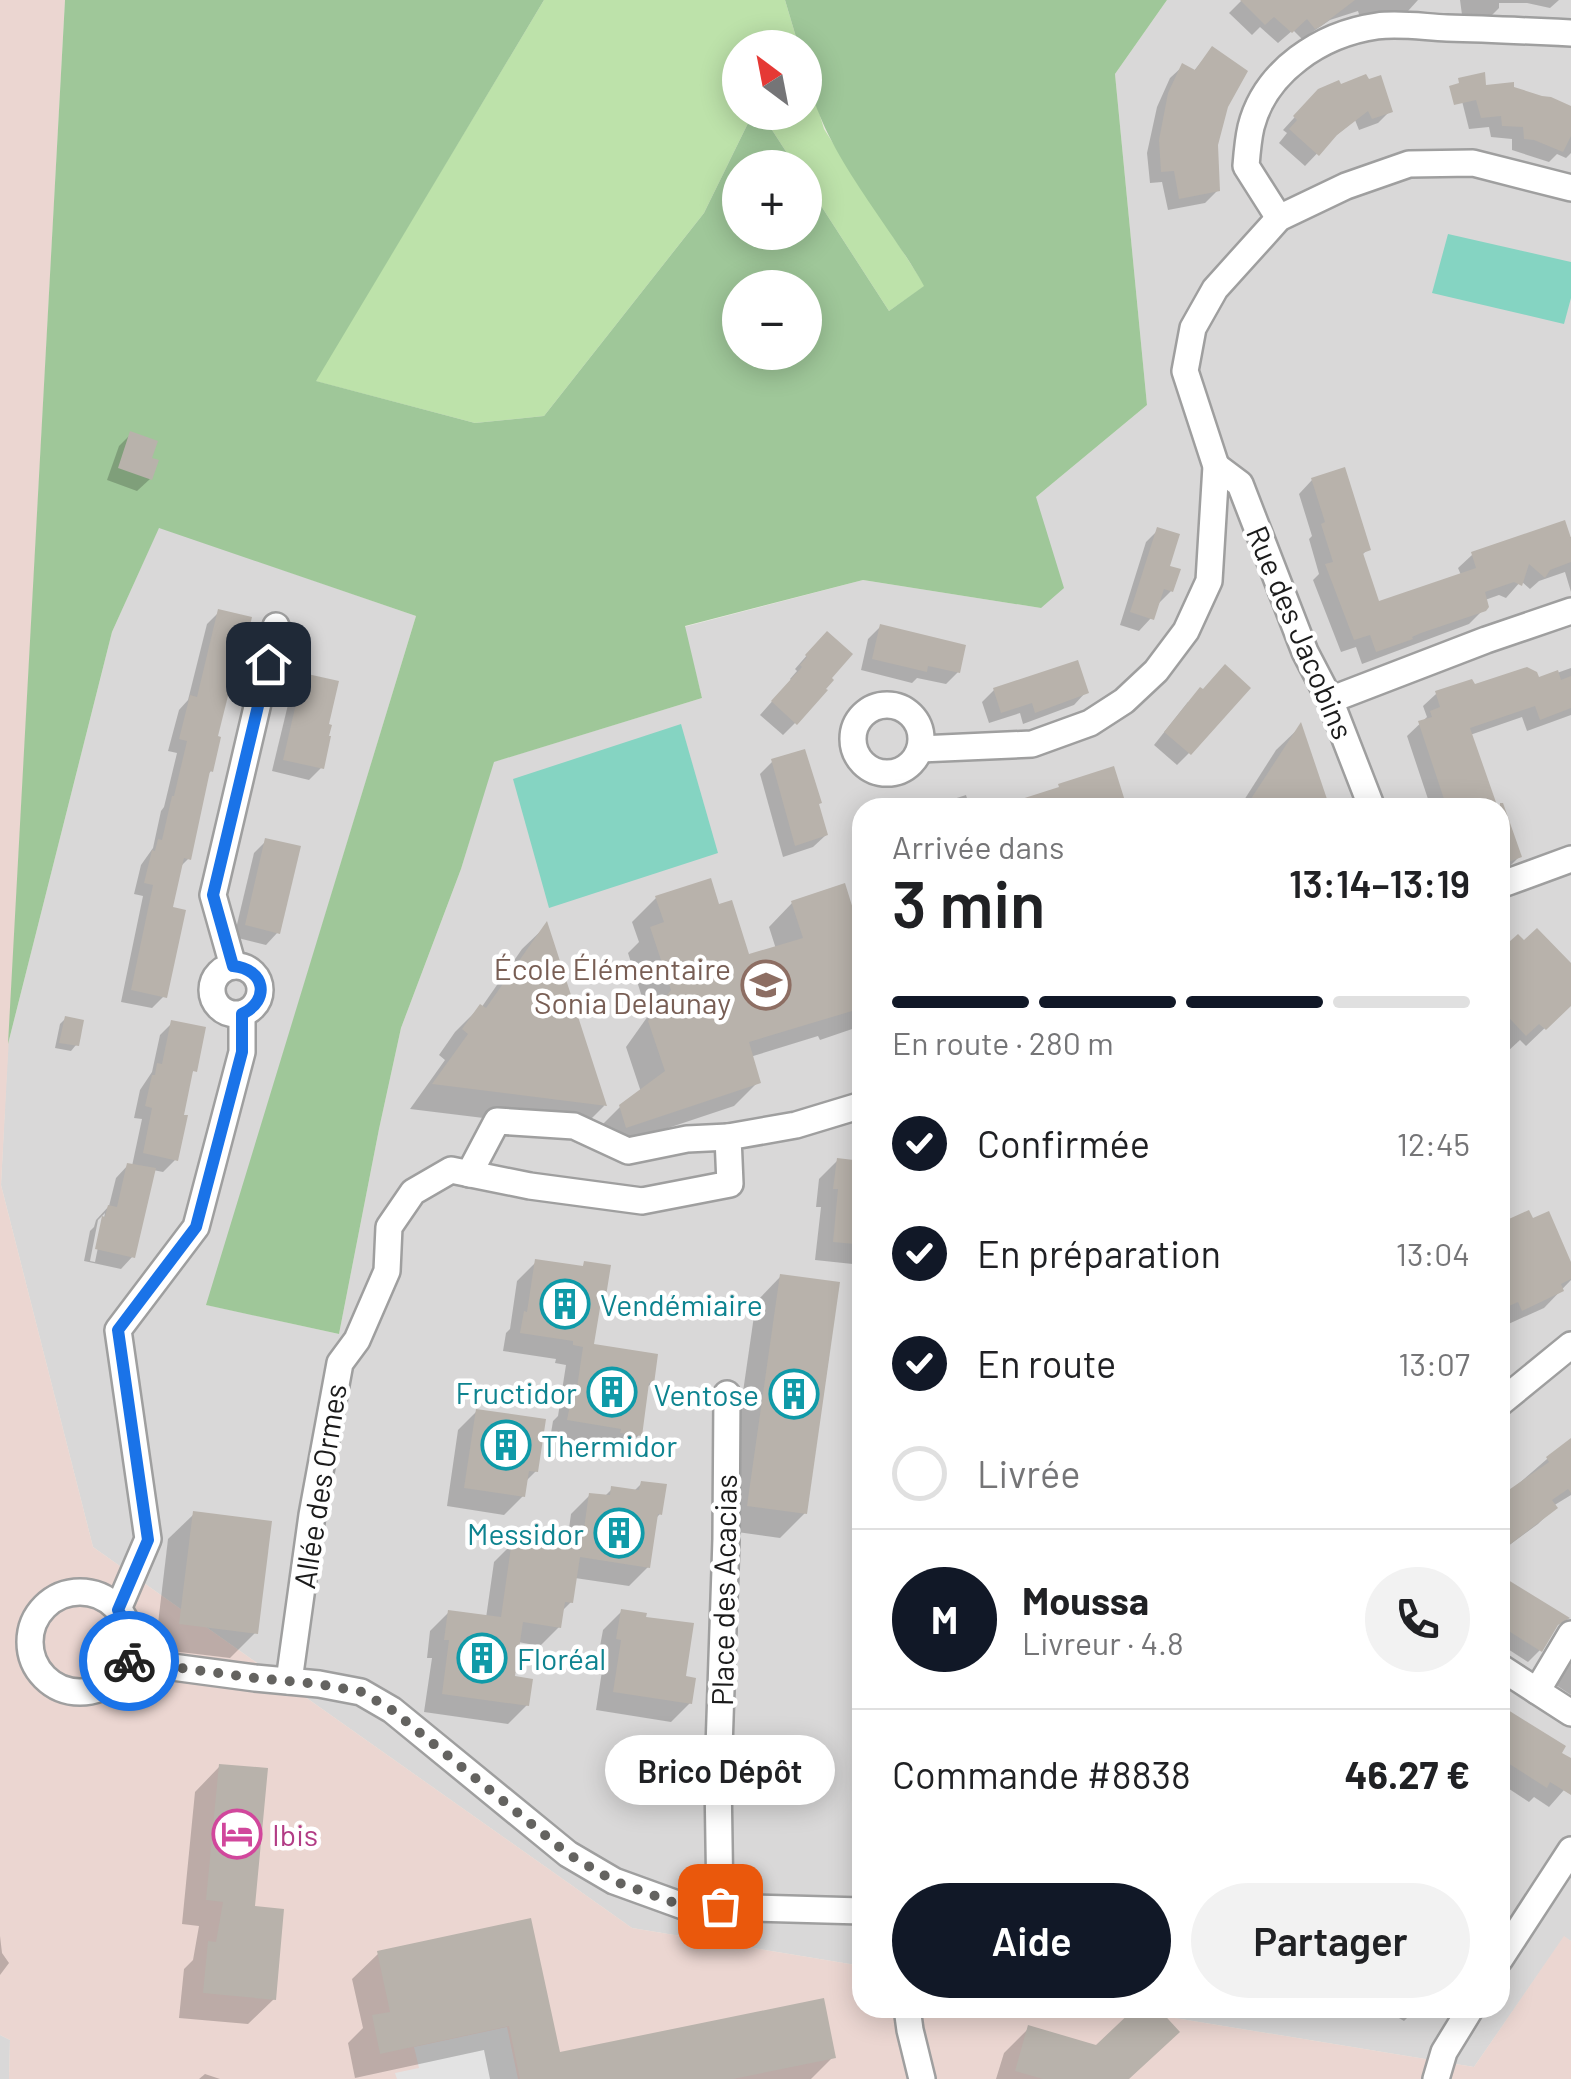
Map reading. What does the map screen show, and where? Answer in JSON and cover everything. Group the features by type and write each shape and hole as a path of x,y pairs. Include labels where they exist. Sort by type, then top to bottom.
{"street":[{"path":"1280,218 1246,166 1251,125 1278,76 1303,55 1345,34 1378,26 1571,33"},
{"path":"920,749 1032,744 1090,724 1124,701 1156,671 1186,631 1210,582 1216,466 1184,371 1192,328 1216,288 1280,218 1346,186 1408,164 1473,163 1571,188"},
{"name":"Rue des Jacobins","path":"1216,466 1240,484 1368,798"},
{"path":"1330,700 1571,611"},
{"path":"233,966 213,895 276,626"},
{"path":"1510,881 1571,860"},
{"path":"233,966 251,970 260,986 257,1004 242,1014 226,1013 212,995 214,979 233,966"},
{"path":"118,1610 148,1540 118,1330 196,1227 242,1052 242,1014"},
{"path":"468,1174 497,1121 574,1126 628,1151 796,1125 852,1109"},
{"name":"Allée des Ormes","path":"289,1681 312,1514 340,1363 356,1340 387,1272 389,1227 413,1192 451,1170 530,1186 642,1201 730,1184 728,1137"},
{"path":"1510,1395 1571,1345"},
{"name":"Place des Acacias","path":"720,1906 718,1778 727,1394"},
{"path":"82,1592 108,1600 118,1610 126,1621 130,1648 119,1673 109,1684 96,1690 67,1691 42,1676 34,1664 30,1635 42,1608 54,1598 82,1592"},
{"path":"1537,1691 1571,1634"},
{"path":"126,1661 362,1692 392,1710 568,1854 614,1881 683,1906 852,1911"},
{"path":"1510,1674 1571,1713"},
{"path":"1510,1944 1571,1850"},
{"path":"908,2018 922,2079"},
{"path":"1436,2079 1444,2052 1465,2018"}],"shaded area":[{"path":"0,0 65,0 1,1185 93,1547 632,1928 852,1964 852,2018 1175,2018 1474,2067 1564,1936 1571,1941 1571,2079 9,2079 10,2040 0,2035"},
{"path":"1167,0 1571,0 1571,1941 1564,1937 1510,2015 1510,798 852,798 852,1964 632,1928 93,1547 1,1185 8,1044 112,632 159,527 416,616 207,1305 339,1334 401,1028 461,869 493,762 702,698 684,627 863,580 1041,608 1036,497 1147,405 1115,74"},
{"path":"1448,234 1571,262 1571,298 1564,324 1432,293"},
{"path":"681,724 718,853 549,908 513,779"},
{"path":"1175,2018 1508,2018 1474,2067"},
{"path":"507,2027 518,2079 397,2079 395,2073 419,2068 414,2047"},
{"path":"0,2035 10,2040 9,2079 0,2079"}],"green space":[{"path":"65,0 544,0 316,381 475,423 544,416 704,213 722,176 722,250 822,250 822,207 889,311 924,286 850,172 822,120 822,30 794,30 785,0 1167,0 1115,74 1147,405 1036,497 1064,588 1041,608 863,580 685,626 702,698 494,762 461,869 401,1028 339,1334 206,1305 416,616 159,528 112,632 8,1044"},
{"path":"544,0 785,0 794,30 722,30 722,130 745,130 735,150 722,150 722,176 704,213 544,416 475,423 315,381"},
{"path":"822,122 925,286 889,311 822,207 822,150 785,150 772,130 822,130"},
{"path":"745,130 772,130 785,150 735,150"}],"building":[{"path":"1240,0 1355,0 1321,26 1315,29 1307,19 1292,33 1274,17 1265,25"},
{"path":"1212,46 1248,71 1228,107 1218,145 1220,191 1179,199 1174,171 1161,172 1159,140 1168,93 1182,63 1195,70"},
{"path":"1485,72 1486,85 1514,82 1514,87 1571,106 1571,136 1563,152 1524,139 1523,127 1502,126 1501,116 1481,118 1476,100 1454,105 1449,86 1459,83 1458,78"},
{"path":"1366,74 1369,79 1381,75 1393,112 1372,119 1368,111 1337,135 1319,156 1289,129 1297,120 1293,116 1318,89"},
{"path":"130,431 158,441 152,458 159,460 152,480 118,468"},
{"path":"1345,467 1371,550 1363,553 1379,601 1476,568 1471,552 1565,520 1571,538 1571,562 1550,570 1545,578 1529,564 1522,586 1514,582 1485,592 1489,607 1486,611 1376,652 1370,635 1354,640 1325,564 1333,562 1311,478"},
{"path":"1157,527 1180,534 1170,566 1181,569 1173,592 1164,589 1154,620 1130,612"},
{"path":"218,609 252,617 242,661 234,672 191,860 184,858 173,907 186,910 167,998 131,990 153,885 144,883 152,850 155,851 158,839 162,840 174,796 187,741 179,739 190,695 197,697"},
{"path":"880,624 966,645 960,673 928,666 927,672 872,659"},
{"path":"827,631 853,654 797,725 771,701"},
{"path":"1078,660 1089,693 1035,713 1032,703 1001,713 993,688"},
{"path":"1225,664 1251,688 1191,755 1164,732 1200,687 1203,689"},
{"path":"1527,667 1539,677 1558,670 1561,680 1571,676 1571,708 1540,720 1535,706 1470,728 1494,798 1444,798 1418,721 1432,717 1430,711 1440,707 1435,691 1472,679 1475,684"},
{"path":"303,673 339,681 324,769 283,760"},
{"path":"1301,722 1327,798 1252,798"},
{"path":"805,749 828,835 795,846 771,759"},
{"path":"1114,766 1124,798 1025,798 1059,787 1058,784"},
{"path":"1510,823 1522,857 1510,861"},
{"path":"265,838 301,846 280,934 245,925"},
{"name":"École Élémentaire Sonia Delaunay","path":"711,878 719,904 732,900 749,954 803,938 791,901 845,883 852,906 852,1011 749,1042 761,1083 626,1128 619,1105 665,1071 648,1021 671,990 650,927 664,922 655,896"},
{"path":"547,921 607,1106 432,1084 468,1034 462,1029 480,1004 486,1008"},
{"path":"1537,928 1571,963 1571,1006 1546,1030 1539,1024 1526,1036 1510,1019 1510,941 1518,934 1524,940"},
{"path":"65,1016 84,1020 79,1046 59,1043"},
{"path":"171,1020 206,1027 197,1072 193,1071 178,1161 143,1153 152,1108 145,1106 152,1075 157,1063 162,1064"},
{"path":"837,1158 852,1160 852,1244 833,1242 838,1189 833,1189"},
{"path":"127,1163 156,1168 135,1258 95,1249 102,1216 105,1217 108,1205 117,1207"},
{"path":"1529,1210 1533,1218 1549,1211 1571,1262 1571,1279 1561,1284 1564,1291 1522,1311 1518,1302 1510,1306 1510,1219"},
{"path":"535,1259 583,1266 584,1261 611,1265 594,1344 658,1354 654,1384 649,1383 642,1436 567,1420 571,1400 575,1401 583,1347 573,1345 573,1341 520,1333"},
{"name":"Ventose","path":"780,1274 840,1282 807,1514 747,1506"},
{"name":"Thermidor","path":"476,1409 546,1419 538,1472 529,1471 525,1497 464,1488"},
{"path":"1571,1438 1571,1493 1568,1489 1552,1500 1558,1508 1510,1544 1510,1489 1549,1462 1546,1457"},
{"path":"641,1481 667,1484 650,1568 580,1557 573,1603 565,1602 561,1628 523,1622 515,1676 533,1679 529,1706 442,1694 449,1640 444,1640 448,1610 501,1617 512,1540 581,1550 589,1493 610,1495 611,1486 639,1490"},
{"path":"193,1511 272,1521 258,1634 179,1624"},
{"path":"1510,1581 1570,1618 1558,1625 1542,1652 1510,1632"},
{"path":"621,1609 647,1613 646,1617 694,1623 686,1676 696,1678 692,1704 613,1692"},
{"path":"1510,1711 1566,1746 1562,1753 1571,1758 1571,1795 1550,1782 1547,1788 1510,1764"},
{"name":"Ibis","path":"219,1764 268,1768 255,1906 284,1909 276,2000 203,1993 208,1941 216,1942 223,1902 206,1900"},
{"path":"531,1918 560,2052 824,1998 836,2058 733,2079 520,2079 509,2026 380,2054 372,2015 390,2012 377,1951"},
{"path":"1124,2018 1167,2018 1180,2032 1129,2079 1043,2079 1015,2071 1028,2025 1096,2045"}],"way so far":[{"path":"129,1661 362,1692 392,1710 568,1854 614,1881 683,1906 720,1906"}],"place":[{"name":"École Élémentaire Sonia Delaunay","path":"766,985"},
{"name":"Vendémiaire","path":"565,1304"},
{"name":"Fructidor","path":"612,1392"},
{"name":"Ventose","path":"794,1394"},
{"name":"Thermidor","path":"506,1445"},
{"name":"Messidor","path":"619,1533"},
{"name":"Floréal","path":"482,1658"},
{"name":"Ibis","path":"237,1834"},
{"name":"Brico Dépôt","path":"720,1906"}],"route":[{"path":"129,1661 130,1634 118,1610 148,1540 118,1330 196,1227 242,1052 242,1014 257,1004 260,995 260,986 251,970 233,966 213,895 268,664"}]}
